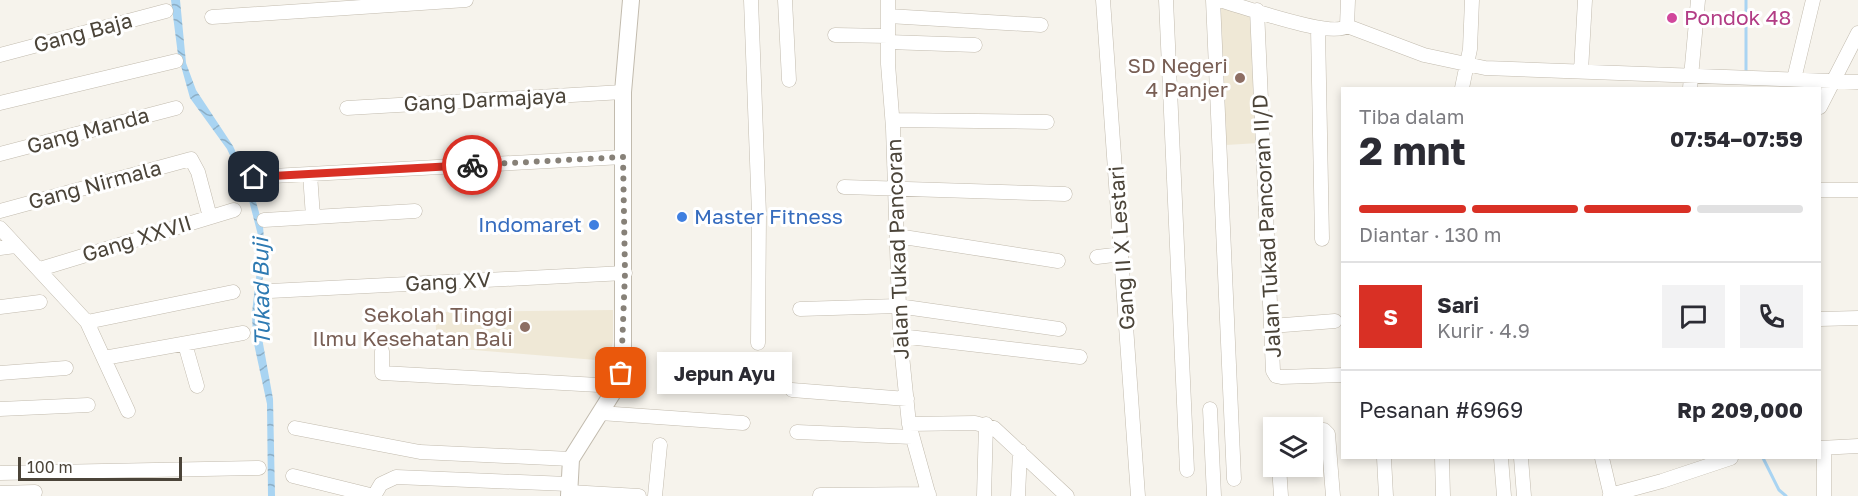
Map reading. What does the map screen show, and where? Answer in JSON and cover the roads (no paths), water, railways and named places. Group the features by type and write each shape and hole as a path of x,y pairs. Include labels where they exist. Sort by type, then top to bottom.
{"street":[{"path":"212,17 466,0"},
{"path":"568,491 571,459 617,386 623,358 625,273 623,92 632,0"},
{"path":"751,0 759,214 758,343"},
{"path":"785,0 789,80"},
{"name":"Jalan Tukad Pancoran","path":"888,0 900,336 910,431 929,495"},
{"name":"Gang II X Lestari","path":"1103,0 1138,496"},
{"path":"1166,0 1187,470"},
{"path":"1213,0 1234,479"},
{"path":"1220,0 1318,29 1340,31 1347,26"},
{"path":"1347,26 1348,0"},
{"path":"1462,87 1468,65 1472,0"},
{"path":"1581,71 1585,0"},
{"path":"1690,82 1698,0"},
{"path":"1794,79 1813,0"},
{"name":"Jalan Tukad Pancoran II/D","path":"1257,10 1273,371 1276,376 1341,375"},
{"name":"Gang Baja","path":"0,55 166,11"},
{"path":"888,16 1041,25"},
{"path":"1347,26 1424,55 1468,65 1581,71 1690,82 1742,78 1858,82"},
{"path":"1318,29 1322,239"},
{"path":"1821,105 1858,33"},
{"path":"835,35 975,45"},
{"path":"0,103 176,61"},
{"name":"Gang Darmajaya","path":"347,108 623,92"},
{"name":"Gang Manda","path":"0,154 176,108"},
{"path":"892,120 1047,122"},
{"path":"254,177 623,157"},
{"name":"Gang Nirmala","path":"0,211 191,159 198,171 210,217"},
{"path":"310,174 313,217"},
{"path":"844,187 1065,194"},
{"path":"1821,190 1858,190"},
{"name":"Gang XXVII","path":"40,269 234,210"},
{"path":"264,220 415,211"},
{"path":"0,228 87,322 128,411"},
{"path":"897,236 1058,261"},
{"path":"0,248 15,246"},
{"path":"1097,257 1122,254"},
{"name":"Gang XV","path":"270,291 625,273"},
{"path":"87,322 233,292"},
{"path":"0,307 40,302"},
{"path":"800,309 898,306 1059,329"},
{"path":"1821,319 1858,318"},
{"path":"1271,326 1335,321"},
{"path":"104,358 243,333"},
{"path":"900,336 1080,357"},
{"path":"185,344 197,386"},
{"path":"382,351 382,373 617,386"},
{"path":"0,373 66,368"},
{"path":"792,390 907,399"},
{"path":"0,410 88,405"},
{"path":"1210,409 1214,496"},
{"path":"600,413 743,423"},
{"path":"984,496 986,424"},
{"path":"797,432 910,431 986,424 1004,435 1067,496"},
{"path":"295,428 420,452 571,459"},
{"path":"1323,430 1328,434 1333,496"},
{"path":"655,496 660,445"},
{"path":"1824,496 1822,448 1858,446"},
{"path":"1018,496 1020,451"},
{"path":"1384,459 1386,496"},
{"path":"1442,459 1443,496"},
{"path":"1501,459 1504,496"},
{"path":"1521,459 1524,496"},
{"path":"1602,459 1610,495 1728,459"},
{"path":"0,473 259,468"},
{"path":"293,476 374,496 381,484 396,477 639,496"},
{"path":"1280,477 1281,496"},
{"path":"0,493 35,492"},
{"path":"820,495 929,495"}],"water":[{"name":"Tukad Buji","path":"171,0 180,0 186,63 196,90 233,146 252,188 263,226 265,253 261,300 262,338 273,399 275,496 268,496 267,404 253,339 252,313 260,243 246,189 227,149 190,98 178,55"}],"waterway":[{"path":"1746,0 1746,73"},
{"path":"1764,459 1779,490 1786,496"}],"place":[{"name":"Pondok 48","path":"1672,18"},
{"name":"SD Negeri 4 Panjer","path":"1240,78"},
{"name":"Master Fitness","path":"682,217"},
{"name":"Indomaret","path":"594,225"},
{"name":"Sekolah Tinggi Ilmu Kesehatan Bali","path":"525,327"},
{"name":"Jepun Ayu","path":"621,373"}]}
